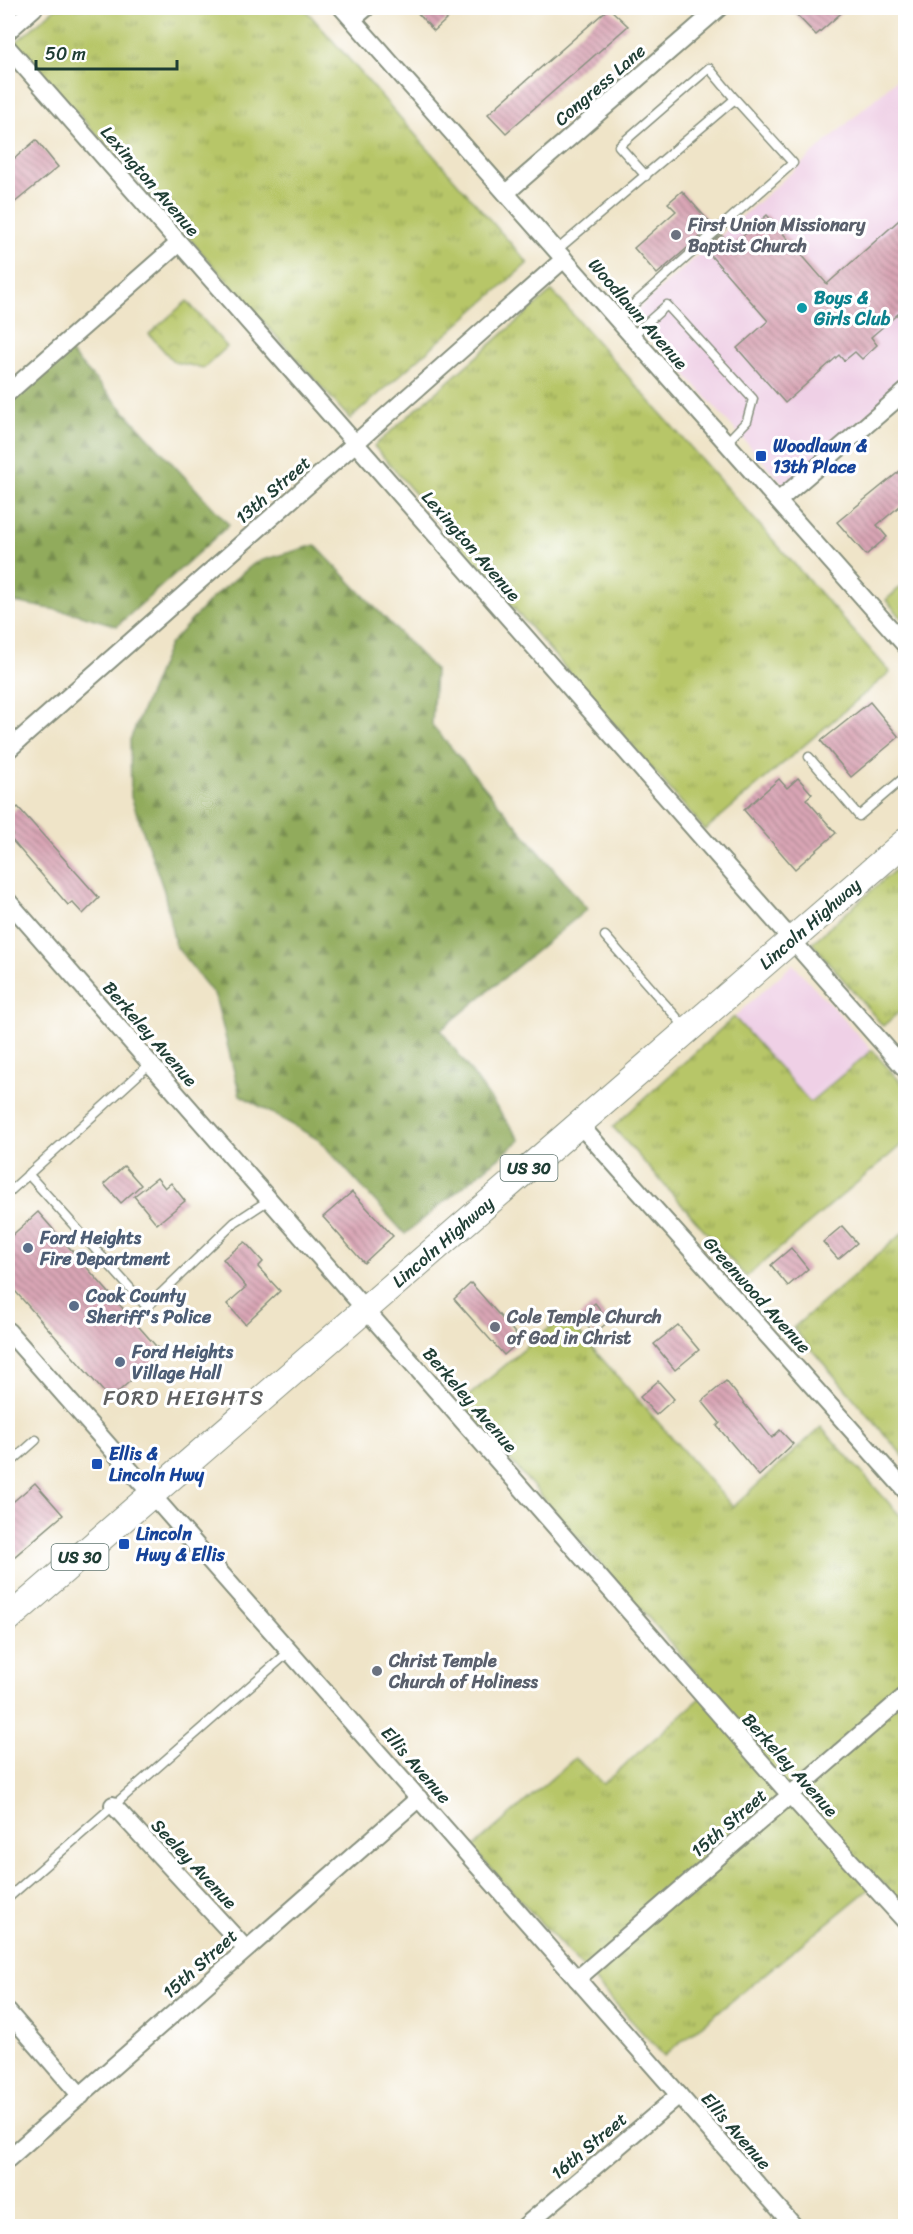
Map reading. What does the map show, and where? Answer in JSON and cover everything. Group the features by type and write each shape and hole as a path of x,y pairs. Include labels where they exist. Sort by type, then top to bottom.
{"main road":[{"name":"Lincoln Highway","path":"8,1619 906,841"}],"street":[{"path":"8,31 34,8"},
{"path":"348,13 366,8"},
{"name":"Congress Lane","path":"506,193 719,8"},
{"name":"Woodlawn Avenue","path":"348,13 906,645"},
{"name":"Lexington Avenue","path":"8,48 906,1070"},
{"path":"8,393 179,243"},
{"name":"13th Street","path":"8,750 355,444 561,255"},
{"path":"778,501 906,392"},
{"name":"Berkeley Avenue","path":"8,901 790,1796 906,1922"},
{"name":"Greenwood Avenue","path":"579,1124 906,1491"},
{"name":"Ellis Avenue","path":"8,1330 794,2226"},
{"name":"15th Street","path":"577,1979 906,1695"},
{"name":"15th Street","path":"8,2159 419,1798"},
{"name":"Seeley Avenue","path":"113,1805 246,1950"},
{"path":"8,2012 81,2096"},
{"name":"16th Street","path":"525,2226 679,2095"}],"lane":[{"path":"617,319 793,163 710,68 619,146 646,176"},
{"path":"561,255 646,176 735,99"},
{"path":"632,336 667,305 753,399 747,421 726,443"},
{"path":"809,757 859,816 905,778"},
{"path":"605,936 688,1030"},
{"path":"8,1193 150,1064"},
{"path":"28,1174 147,1307 235,1222 269,1200"},
{"path":"8,1465 36,1440"},
{"path":"8,1898 290,1651"}],"shaded area":[{"path":"905,72 905,381 786,487 632,314"},
{"path":"793,964 872,1050 811,1103 734,1017"}],"green space":[{"path":"56,8 304,8 528,263 350,419 15,43"},
{"path":"552,291 890,672 705,830 374,446"},
{"path":"187,301 227,347 204,368 174,362 149,334"},
{"path":"68,350 229,525 117,626 78,614 8,601 8,405"},
{"path":"315,545 435,670 432,725 587,909 441,1030 520,1140 405,1234 319,1140 240,1095 215,996 175,945 164,891 131,797 130,740 169,645 212,598 256,562"},
{"path":"905,583 905,622 886,600"},
{"path":"905,861 905,1007 883,1026 812,943"},
{"path":"734,1017 810,1102 872,1050 906,1088 905,1142 746,1277 613,1127"},
{"path":"905,1231 905,1458 793,1328"},
{"path":"564,1316 733,1507 821,1427 905,1521 905,1908 880,1880 664,2056 472,1848 575,1758 603,1784 711,1689 460,1403"}],"building":[{"path":"413,8 459,8 434,31"},
{"path":"609,8 628,26 506,133 488,114"},
{"path":"790,8 847,8 816,35"},
{"path":"36,140 58,167 8,208 8,164"},
{"name":"First Union Missionary Baptist Church","path":"682,191 713,226 657,274 634,248 676,211 668,203"},
{"name":"Boys & Girls Club","path":"906,214 906,307 871,337 877,345 862,359 855,352 844,361 839,355 785,403 737,348 768,321 705,249 721,235 731,246 767,215 827,284"},
{"path":"906,466 906,501 877,525 887,537 866,555 837,522"},
{"path":"870,702 899,737 851,777 821,741"},
{"path":"798,778 812,794 806,799 836,833 795,869 744,810 779,779 787,788"},
{"path":"18,807 99,898 83,914 72,902 68,905 10,838 13,834 8,827 8,816"},
{"path":"124,1166 141,1185 121,1203 104,1184"},
{"path":"157,1178 165,1188 171,1183 185,1201 157,1224 134,1196"},
{"path":"352,1192 393,1236 364,1263 323,1217"},
{"path":"38,1212 162,1353 110,1399 8,1283 8,1239"},
{"path":"842,1226 857,1243 838,1259 823,1242"},
{"path":"245,1242 263,1262 258,1267 280,1291 245,1324 227,1304 246,1287 223,1259"},
{"path":"791,1248 808,1269 788,1286 771,1265"},
{"path":"471,1283 521,1340 504,1355 454,1299"},
{"path":"595,1303 609,1321 594,1334 579,1316"},
{"path":"678,1325 699,1350 675,1370 654,1344"},
{"path":"658,1381 674,1399 656,1415 640,1397"},
{"path":"726,1381 772,1438 780,1430 793,1444 759,1476 717,1426 720,1423 702,1401"},
{"path":"35,1483 63,1515 8,1562 8,1506"}],"place":[{"name":"First Union Missionary Baptist Church","path":"676,235"},
{"name":"Boys & Girls Club","path":"802,308"},
{"name":"Woodlawn & 13th Place","path":"761,456"},
{"name":"Ford Heights Fire Department","path":"28,1248"},
{"name":"Cook County Sheriff's Police","path":"74,1306"},
{"name":"Cole Temple Church of God in Christ","path":"495,1327"},
{"name":"Ford Heights Village Hall","path":"120,1362"},
{"name":"Ellis & Lincoln Hwy","path":"97,1464"},
{"name":"Lincoln Hwy & Ellis","path":"124,1544"},
{"name":"Christ Temple Church of Holiness","path":"377,1671"}],"district":[{"name":"FORD HEIGHTS","path":"184,1398"}]}
